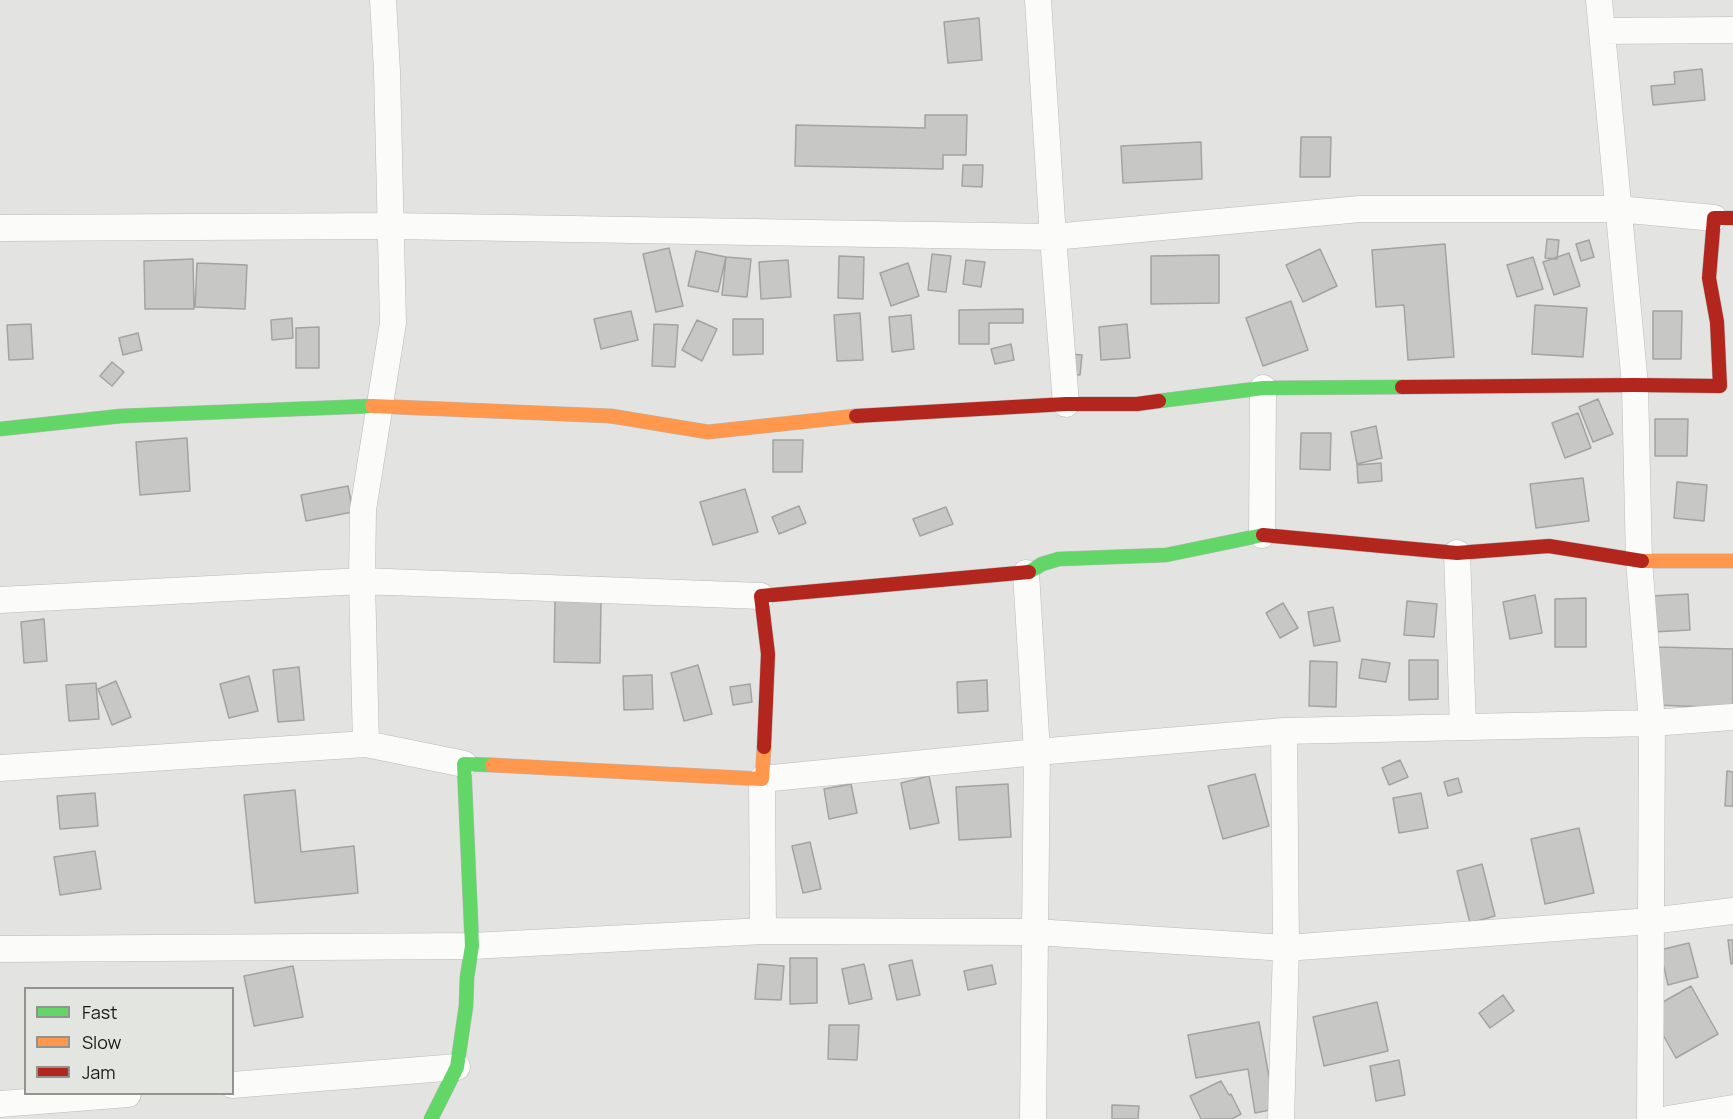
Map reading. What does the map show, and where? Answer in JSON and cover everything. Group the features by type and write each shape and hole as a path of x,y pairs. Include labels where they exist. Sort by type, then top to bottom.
{"street":[{"path":"366,744 362,581 363,510 393,323 387,71 383,0"},
{"path":"1038,0 1065,404"},
{"path":"1599,0 1635,385 1639,561 1652,723 1650,1119"},
{"path":"1602,31 1733,30"},
{"path":"0,228 391,226 1053,237 1360,209 1618,209 1723,218 1709,278 1718,322 1726,386 1263,388 1137,404 1065,404 878,414 708,432 611,416 380,406 121,416 0,429"},
{"path":"1262,536 1263,388"},
{"path":"0,600 362,581 761,596 1026,573 1042,564 1059,559 1166,555 1262,536 1457,553 1549,546 1639,561 1733,561"},
{"path":"1457,553 1463,727"},
{"path":"1026,573 1037,752 1033,1119"},
{"path":"761,596 768,654 762,779 763,931"},
{"path":"0,768 366,744 464,764 762,779 1284,730 1652,723 1733,717"},
{"path":"1281,1119 1286,948 1284,730"},
{"path":"431,1119 457,1067 472,946 464,764"},
{"path":"0,949 472,946 763,931 1035,932 1286,948 1651,921 1733,911"},
{"path":"234,1085 457,1067"},
{"path":"0,1104 115,1095"},
{"path":"1668,1119 1733,1108"}],"building":[{"path":"979,18 982,60 948,63 944,22"},
{"path":"1702,69 1705,100 1653,105 1651,86 1675,84 1674,72"},
{"path":"925,115 967,115 966,155 943,155 943,169 795,166 796,125 925,128"},
{"path":"1301,137 1331,137 1330,177 1300,177"},
{"path":"1201,142 1202,179 1123,183 1121,146"},
{"path":"963,165 983,165 982,187 962,186"},
{"path":"1547,239 1559,240 1557,259 1545,258"},
{"path":"1589,240 1594,257 1581,261 1576,244"},
{"path":"1445,244 1454,357 1408,360 1404,305 1376,307 1372,250"},
{"path":"669,248 683,306 656,312 643,254"},
{"path":"1320,249 1337,286 1303,302 1286,265"},
{"path":"696,251 726,257 718,292 688,286"},
{"path":"1569,253 1580,286 1554,295 1543,262"},
{"path":"932,254 951,256 946,292 928,290"},
{"path":"1219,255 1219,303 1151,304 1151,256"},
{"path":"839,256 864,257 863,299 838,298"},
{"path":"726,257 751,259 747,297 722,295"},
{"path":"1533,257 1543,289 1517,297 1507,265"},
{"path":"193,259 194,309 145,309 144,261"},
{"path":"788,260 791,297 761,299 759,262"},
{"path":"966,260 985,262 981,287 963,284"},
{"path":"197,263 247,265 245,309 195,307"},
{"path":"908,263 919,296 891,306 880,273"},
{"path":"1291,301 1308,350 1263,366 1246,318"},
{"path":"1535,305 1587,308 1583,357 1532,354"},
{"path":"1023,309 1023,323 989,323 989,344 959,344 959,310"},
{"path":"631,311 638,340 601,349 594,319"},
{"path":"1653,311 1682,311 1681,359 1653,359"},
{"path":"860,313 863,360 837,361 834,315"},
{"path":"911,315 914,349 892,352 889,317"},
{"path":"292,318 293,338 272,340 271,320"},
{"path":"733,319 763,319 763,354 733,355"},
{"path":"697,320 717,329 702,361 682,350"},
{"path":"31,324 33,359 9,360 7,325"},
{"path":"654,324 678,325 675,367 652,366"},
{"path":"1127,324 1130,358 1101,360 1099,327"},
{"path":"319,327 319,368 296,368 296,328"},
{"path":"138,333 142,350 123,355 119,338"},
{"path":"1011,344 1014,360 995,364 991,349"},
{"path":"1061,353 1082,355 1080,375 1058,373"},
{"path":"112,362 124,372 112,386 100,376"},
{"path":"1598,399 1613,434 1593,442 1579,407"},
{"path":"1578,413 1591,448 1565,458 1552,423"},
{"path":"1655,419 1688,419 1687,456 1655,456"},
{"path":"1376,426 1382,458 1357,464 1351,432"},
{"path":"1301,433 1331,433 1330,470 1300,469"},
{"path":"187,438 190,491 140,495 136,442"},
{"path":"773,440 803,440 802,472 773,472"},
{"path":"1381,463 1382,481 1358,483 1357,465"},
{"path":"1583,478 1589,521 1536,528 1530,484"},
{"path":"1677,482 1707,485 1704,521 1674,518"},
{"path":"348,486 353,512 306,521 301,495"},
{"path":"745,489 758,532 713,545 700,502"},
{"path":"799,506 806,523 779,534 772,517"},
{"path":"946,507 953,524 920,536 913,519"},
{"path":"1688,594 1690,630 1653,632 1651,596"},
{"path":"1535,595 1542,633 1510,639 1503,602"},
{"path":"1586,598 1586,647 1555,647 1555,599"},
{"path":"555,601 601,602 600,663 554,662"},
{"path":"1407,601 1437,604 1434,637 1404,635"},
{"path":"1283,603 1298,628 1280,638 1266,613"},
{"path":"1333,607 1340,641 1314,646 1308,612"},
{"path":"44,619 47,661 24,663 21,622"},
{"path":"1658,647 1733,649 1733,708 1656,705"},
{"path":"1362,659 1390,663 1386,682 1359,678"},
{"path":"1409,660 1438,660 1438,699 1409,700"},
{"path":"1310,661 1337,662 1336,707 1309,706"},
{"path":"698,665 712,714 684,721 671,673"},
{"path":"299,667 304,720 278,722 273,670"},
{"path":"652,675 653,709 624,710 623,676"},
{"path":"249,676 258,711 229,718 220,684"},
{"path":"987,680 988,711 958,713 957,682"},
{"path":"116,681 131,717 112,725 98,689"},
{"path":"96,683 99,719 69,721 66,685"},
{"path":"750,684 752,702 733,705 730,687"},
{"path":"1400,760 1408,777 1389,785 1382,768"},
{"path":"1727,771 1733,772 1733,806 1725,806"},
{"path":"1255,774 1269,826 1223,839 1208,786"},
{"path":"929,776 939,823 910,829 901,783"},
{"path":"1458,778 1462,792 1448,796 1444,782"},
{"path":"851,784 857,813 829,819 824,789"},
{"path":"1008,784 1011,837 959,840 956,787"},
{"path":"295,790 301,852 354,846 358,893 255,903 244,795"},
{"path":"95,793 98,826 60,829 57,796"},
{"path":"1421,793 1428,828 1399,833 1393,798"},
{"path":"1579,828 1594,893 1545,904 1531,839"},
{"path":"810,842 821,889 803,893 792,846"},
{"path":"95,851 101,889 60,895 54,857"},
{"path":"1482,864 1495,916 1470,923 1457,871"},
{"path":"1728,940 1733,940 1733,963 1731,964"},
{"path":"1689,943 1698,977 1668,985 1660,950"},
{"path":"790,958 817,958 817,1003 790,1004"},
{"path":"912,960 920,995 897,1000 889,965"},
{"path":"758,964 784,966 781,1000 755,999"},
{"path":"864,964 872,999 849,1004 842,969"},
{"path":"992,965 996,984 968,990 964,971"},
{"path":"293,966 303,1017 254,1026 244,976"},
{"path":"1691,986 1718,1034 1676,1058 1649,1010"},
{"path":"1503,995 1514,1011 1490,1028 1479,1013"},
{"path":"1377,1002 1388,1051 1324,1066 1313,1017"},
{"path":"1259,1022 1275,1109 1255,1113 1248,1069 1196,1078 1188,1035"},
{"path":"829,1025 859,1025 857,1060 828,1059"},
{"path":"1399,1060 1405,1095 1376,1101 1370,1066"},
{"path":"1221,1081 1229,1095 1231,1094 1241,1114 1232,1119 1201,1119 1190,1096"},
{"path":"1112,1105 1139,1106 1138,1119 1112,1119"}],"traffic: fast":[{"path":"1159,401 1263,388 1402,387"},
{"path":"0,429 121,416 372,406"},
{"path":"1029,572 1042,564 1059,559 1166,555 1263,535"},
{"path":"431,1119 457,1067 472,946 464,764 492,765"}],"traffic: slow":[{"path":"372,406 611,416 708,432 856,416"},
{"path":"1642,561 1733,561"},
{"path":"492,765 762,779 764,747"}],"traffic: jam":[{"path":"1402,387 1720,386 1717,322 1709,278 1714,218 1733,218"},
{"path":"856,416 1066,404 1137,404 1159,401"},
{"path":"1263,535 1457,553 1549,546 1642,561"},
{"path":"764,747 768,654 761,596 1029,572"}]}
